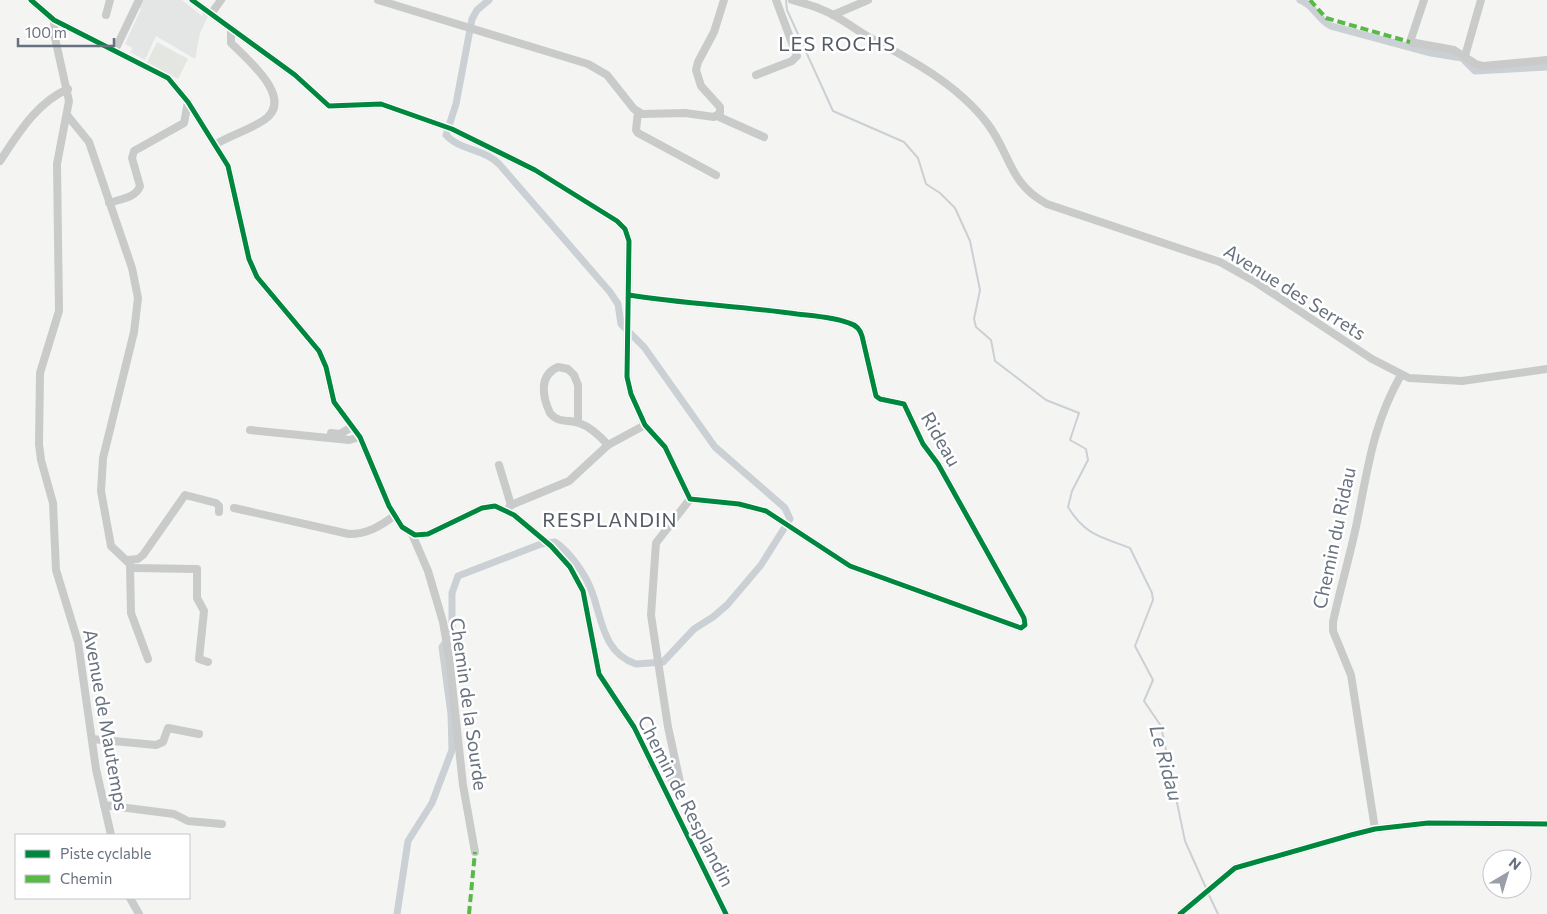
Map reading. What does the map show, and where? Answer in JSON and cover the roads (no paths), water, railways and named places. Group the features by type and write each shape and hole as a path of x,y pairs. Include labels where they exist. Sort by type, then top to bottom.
{"street":[{"path":"30,0 54,20 168,78 188,102 216,144 229,171 252,268 260,281 319,351 326,367 334,402 360,437 394,516 402,527 412,534 428,534 485,508 495,506 509,508 569,481 608,445 646,425"},
{"path":"106,15 110,0"},
{"path":"115,50 139,0"},
{"path":"192,0 295,75 329,106 381,104 452,129 528,166 597,206 617,221 628,236 629,295 626,334 627,377 631,394 646,425 668,452 690,499 660,536 655,548 652,616 668,727 680,782 674,783 661,764 652,765"},
{"path":"211,14 220,0"},
{"path":"378,0 598,68 614,82 638,112 647,115 685,113 717,116 764,138"},
{"path":"717,116 720,107 701,86 696,70 698,62 714,32 724,0"},
{"path":"756,75 792,61 797,56 776,0"},
{"name":"Avenue des Serrets","path":"792,0 833,15 918,64 962,98 987,122 1011,170 1031,194 1047,204 1220,262 1401,376 1426,381 1462,381 1547,369"},
{"path":"833,15 868,0"},
{"path":"1424,0 1410,42 1454,50 1465,56 1472,64 1483,66 1547,60"},
{"path":"1465,56 1481,0"},
{"name":"Avenue de Mautemps","path":"54,20 55,38 68,89 67,114 57,164 59,311 40,369 38,418 41,460 53,503 56,570 78,642 97,778 111,834"},
{"path":"216,144 265,120 274,105 269,84 257,69 231,44 231,29"},
{"path":"0,161 24,124 50,101 68,89"},
{"path":"109,203 132,196 139,190 140,186 132,158 134,151 184,123 188,102"},
{"path":"638,112 636,130 638,133 716,175"},
{"path":"67,114 89,142 132,268 138,302 134,332 103,458 100,478 111,546 128,560 132,568 130,607 148,660"},
{"name":"Rideau","path":"629,295 684,304 744,306 841,320 858,328 862,336 876,396 880,399 904,404 924,444 938,464 1026,623 1023,628 1015,627 844,563 769,512 754,507 690,499"},
{"path":"578,422 578,382 568,369 558,367 548,372 544,382 548,410 558,420 578,422 598,434 608,445"},
{"name":"Chemin du Ridau","path":"1375,829 1351,675 1333,631 1333,622 1357,522 1372,441 1386,403 1401,376"},
{"path":"289,429 340,434 352,428"},
{"path":"250,430 349,440 360,437"},
{"path":"499,465 509,508"},
{"path":"128,560 138,559 143,555 186,495 216,503 219,506 219,512"},
{"path":"234,508 349,534 361,534 374,530 394,516"},
{"name":"Chemin de Resplandin","path":"509,508 551,546 570,568 583,591 599,674 634,727 726,914"},
{"name":"Chemin de la Sourde","path":"412,534 432,582 447,646 463,785 475,852"},
{"path":"132,568 197,569 196,596 204,611 199,659 208,662"},
{"path":"92,739 156,745 162,742 168,728 199,734"},
{"path":"104,805 174,814 188,821 222,824"},
{"path":"1180,914 1207,889 1235,868 1244,864 1375,829 1428,823 1547,824"},
{"path":"131,899 139,914"}],"waterway":[{"path":"397,914 408,841 432,803 452,750 451,714 442,647 452,633 452,593 458,576 541,544 555,542 572,558 586,578 605,634 617,652 625,659 636,664 663,662 694,629 727,605 761,565 790,519 785,508 715,447 644,347 621,324 618,304 610,292 499,164 487,155 458,144 446,135 456,104 472,19 477,10 489,0"},
{"name":"Le Ridau","path":"786,0 787,10 833,111 904,142 918,158 926,184 940,193 955,208 970,241 980,290 974,319 976,327 991,340 995,361 1046,400 1079,413 1070,440 1086,449 1088,460 1072,491 1068,507 1081,524 1094,534 1130,548 1152,593 1153,600 1135,646 1153,680 1144,701 1161,726 1185,841 1206,888"},
{"path":"1300,0 1309,5 1331,26 1431,53 1462,58 1475,71 1547,67"},
{"name":"Le Ridau","path":"1208,893 1218,914"}],"district":[{"name":"LES ROCHS","path":"837,44"},
{"name":"RESPLANDIN","path":"610,520"}]}
